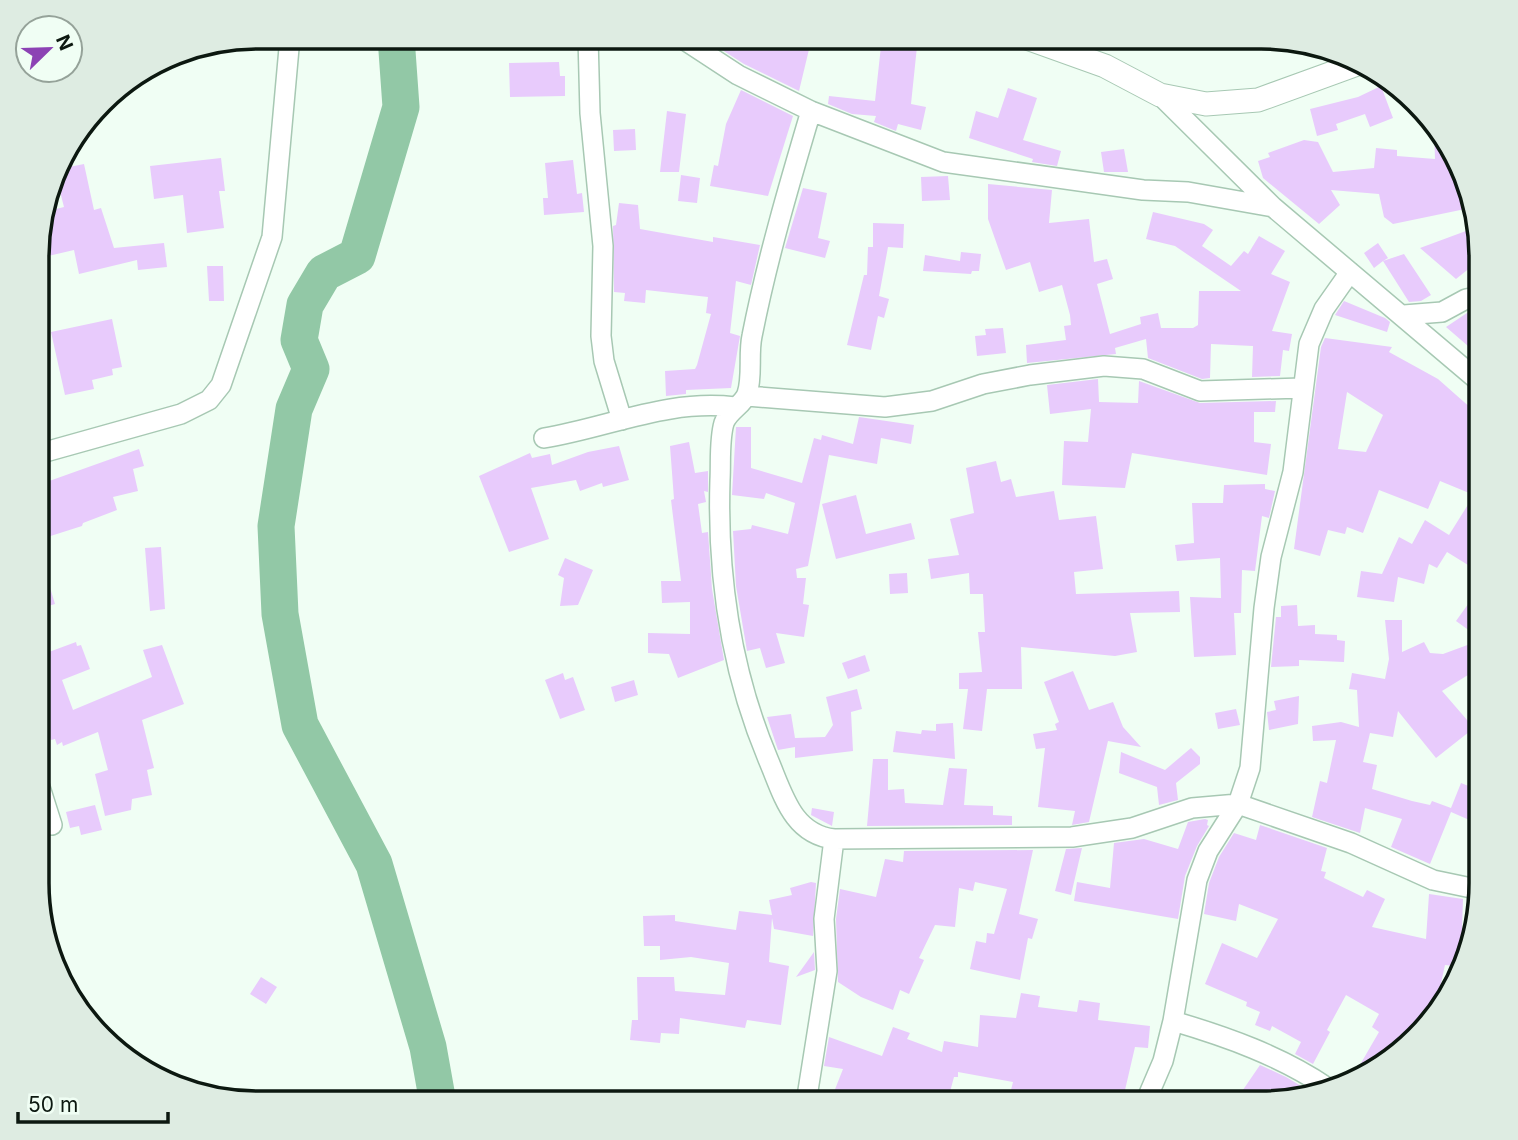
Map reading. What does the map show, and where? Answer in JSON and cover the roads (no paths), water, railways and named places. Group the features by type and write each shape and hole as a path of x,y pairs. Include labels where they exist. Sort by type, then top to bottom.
{"street":[{"path":"49,451 181,414 209,400 221,385 272,237 289,49"},
{"path":"588,49 590,113 603,246 601,337 604,361 622,420"},
{"path":"698,49 738,75 811,111 943,162 1143,190 1188,192 1273,207"},
{"path":"1087,49 1160,95 1273,207 1469,372"},
{"path":"1160,95 1206,104 1235,104 1284,92 1347,68"},
{"path":"811,111 784,202 751,340 741,401 725,421 719,534 732,644 759,738 790,810 806,831 834,839 1072,837 1132,828 1192,808 1238,804 1352,843 1433,880 1469,888"},
{"path":"1150,1091 1163,1061 1173,1021 1197,880 1208,851 1238,804 1250,768 1271,557 1293,472 1301,388 1316,323 1350,272"},
{"path":"1404,315 1442,312 1469,298"},
{"path":"544,438 585,432 622,420 704,403 741,401 885,407 932,401 983,384 1030,374 1104,366 1143,369 1200,391 1301,388"},
{"path":"49,816 52,825"},
{"path":"808,1091 827,971 824,919 834,839"},
{"path":"1173,1021 1246,1044 1320,1082"}],"waterway":[{"path":"397,49 401,107 357,256 324,273 305,305 299,340 311,369 294,409 276,526 280,614 300,725 374,864 428,1047 436,1091"}]}
